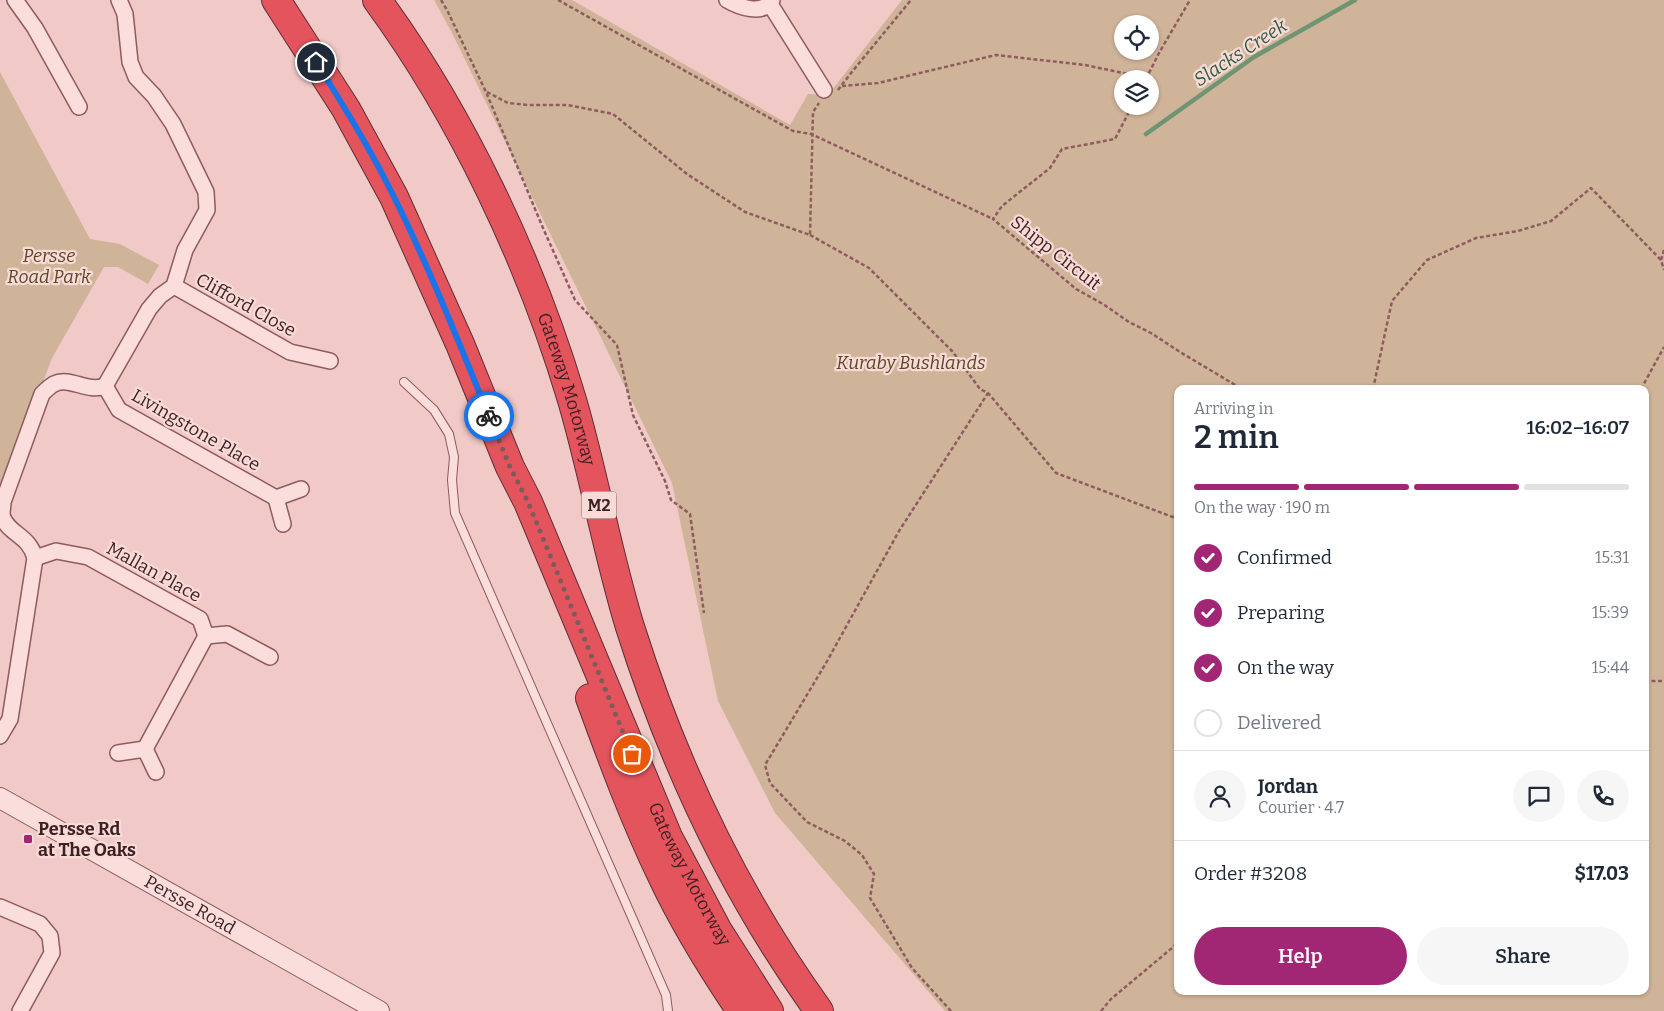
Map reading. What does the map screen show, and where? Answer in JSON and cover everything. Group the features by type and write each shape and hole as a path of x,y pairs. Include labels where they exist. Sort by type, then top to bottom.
{"highway":[{"name":"Gateway Motorway","path":"276,0 346,109 394,196 460,344 510,467 528,502 646,790 668,837 718,931 769,1011"},
{"name":"Gateway Motorway","path":"377,0 445,105 484,179 530,281 571,398 630,626 674,750 723,855 750,905 802,988 819,1011"},
{"path":"510,467 520,514 632,810 681,913 741,1011"}],"street":[{"path":"15,0 36,28 79,107"},
{"path":"0,736 10,719 35,558 33,548 24,538 9,527 2,517 3,502 42,394 54,384 68,382 96,390 105,386 148,309 160,296 174,286 185,250 207,210 206,192 173,124 154,96 136,77 130,62 125,14 119,0"},
{"path":"727,0 738,7 755,10 771,2 824,90"},
{"name":"Clifford Close","path":"174,286 290,352 330,361"},
{"name":"Livingstone Place","path":"105,386 119,410 276,498"},
{"path":"283,524 276,498 301,489"},
{"name":"Mallan Place","path":"35,558 56,551 88,557 200,619 206,636"},
{"path":"145,748 206,636 227,634 270,657"},
{"path":"118,753 145,748"},
{"path":"145,748 156,772"},
{"name":"Persse Road","path":"0,798 379,1011"},
{"path":"0,907 40,924 50,936 52,953 20,1011"}],"lane":[{"path":"404,382 434,410 449,434 454,457 452,480 455,513 666,995 668,1011"}],"path":[{"path":"441,0 486,92 575,300 616,345 633,415 665,481 671,500 690,514 704,613"},
{"path":"558,0 793,132 811,134 993,219"},
{"path":"810,235 813,112 824,90 834,95 912,0"},
{"path":"1151,70 1190,0"},
{"path":"842,86 878,82 996,55 1085,65 1114,71"},
{"path":"486,92 508,103 567,105 613,114 687,174 745,212 810,235 869,268 952,351 980,389 988,393 1056,473 1174,517"},
{"name":"Shipp Circuit","path":"1127,115 1115,139 1062,149 1050,168 1002,206 993,219 1076,288 1235,385"},
{"path":"1373,385 1392,301 1427,260 1476,238 1518,231 1550,221 1591,188 1662,260"},
{"path":"1664,250 1662,260 1664,270"},
{"path":"1643,385 1664,347"},
{"path":"951,1011 912,968 870,898 874,874 862,855 845,841 807,822 770,783 765,765 826,664 899,531 988,393"},
{"path":"1649,681 1664,681"},
{"path":"1101,1011 1111,998 1174,946"}],"green space":[{"name":"Kuraby Bushlands","path":"434,0 572,0 790,125 808,94 828,95 902,0 1664,0 1664,1011 945,1011 775,813 718,701 672,483 451,31"},
{"name":"Persse Road Park","path":"0,72 90,239 120,244 159,265 148,284 118,267 104,267 52,358 0,496"}],"waterway":[{"name":"Slacks Creek","path":"1146,134 1254,57 1355,0"}],"way so far":[{"path":"489,416 510,467 528,502 632,754"}],"place":[{"name":"Persse Rd at The Oaks","path":"28,839"}],"route":[{"path":"316,62 346,109 394,196 460,344 489,416"}]}
